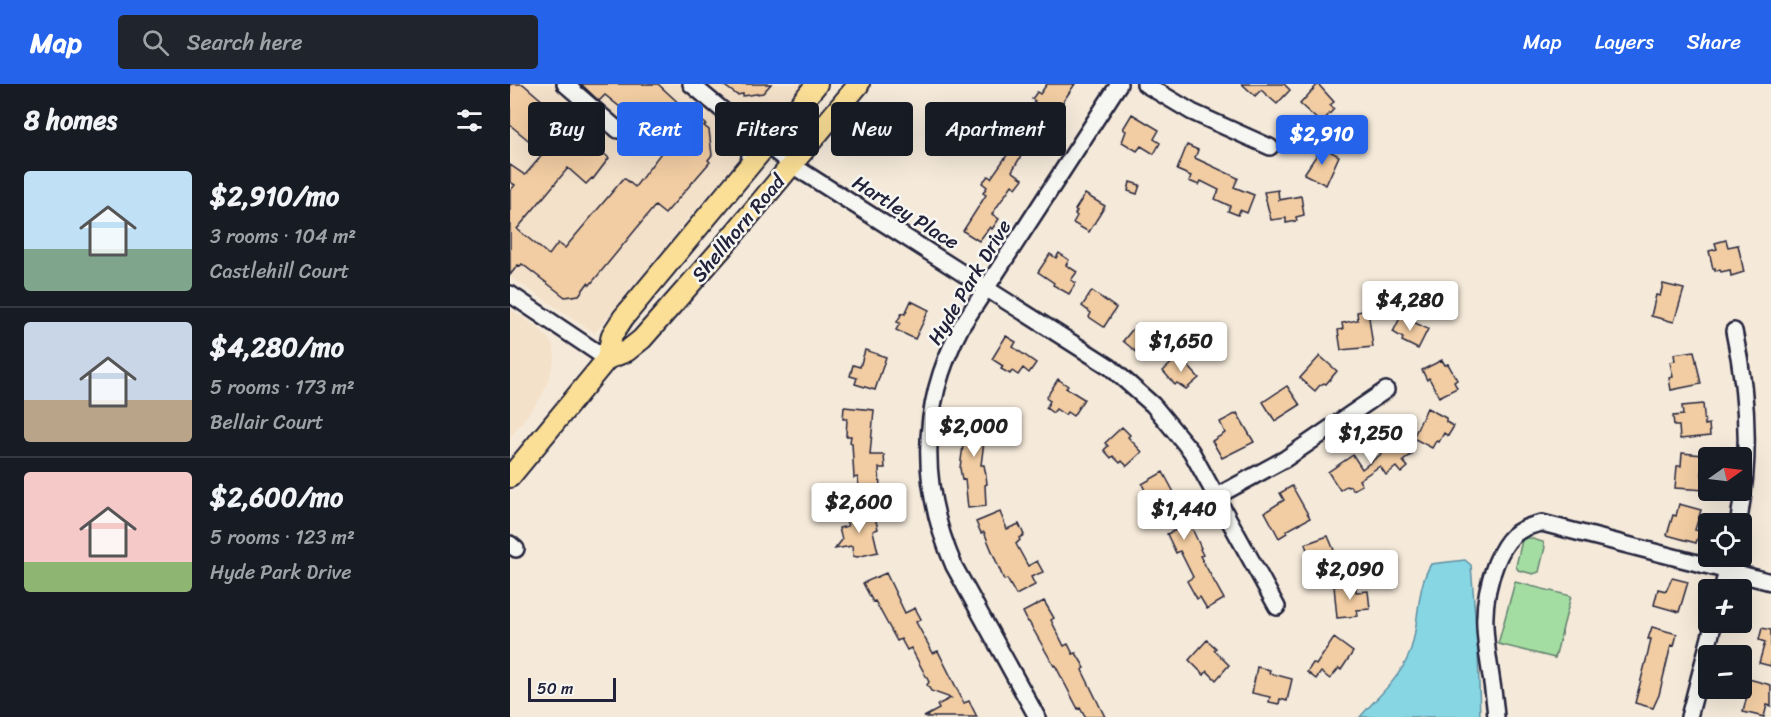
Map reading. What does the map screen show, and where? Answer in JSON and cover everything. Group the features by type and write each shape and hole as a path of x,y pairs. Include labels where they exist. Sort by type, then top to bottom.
{"main road":[{"name":"Shellhorn Road","path":"802,102 817,84"},
{"name":"Shellhorn Road","path":"607,359 627,351 642,339 859,84"},
{"name":"Shellhorn Road","path":"510,477 607,359 612,335 623,318 756,156"}],"street":[{"path":"565,84 617,129"},
{"path":"691,84 715,104"},
{"name":"Hyde Park Drive","path":"1036,717 954,566 944,541 934,511 930,484 929,430 939,377 961,327 1119,84"},
{"path":"1145,84 1192,112 1270,147"},
{"path":"749,164 752,156"},
{"name":"Hartley Place","path":"781,156 1110,367 1133,385 1173,426 1191,451 1277,607"},
{"path":"510,294 607,359"},
{"path":"1734,331 1742,371 1747,421 1745,481 1740,513"},
{"path":"1217,496 1285,459 1386,390"},
{"path":"1496,717 1486,653 1484,621 1488,582 1502,547 1516,532 1528,525 1542,523 1698,557"},
{"path":"1736,567 1771,582"},
{"path":"1689,717 1710,633"}],"shaded area":[{"path":"510,84 803,84 788,102 715,102 715,156 742,156 595,333 510,277"},
{"path":"510,309 537,327 550,340 555,356 542,396 510,438"}],"green space":[{"path":"1526,537 1543,542 1545,547 1539,572 1533,574 1518,570 1516,566 1522,540"},
{"path":"1515,582 1571,596 1555,658 1498,644"}],"water":[{"path":"1465,560 1471,565 1478,651 1480,717 1360,717 1392,682 1407,659 1414,635 1422,586 1431,564"}],"building":[{"path":"510,84 523,84 544,102 528,102 528,140 510,125"},
{"path":"581,84 658,84 678,102 617,102 617,105 605,95 599,101"},
{"path":"722,84 771,84 763,93 743,96 743,94 737,95"},
{"path":"1047,84 1075,84 1063,102 1034,102 1032,99 1037,92 1040,94"},
{"path":"1242,84 1284,84 1290,90 1277,104 1261,90 1255,96"},
{"path":"1318,84 1334,102 1330,105 1334,109 1321,123 1300,104"},
{"path":"1132,114 1159,130 1154,139 1160,143 1154,154 1141,146 1137,151 1122,142 1126,131 1123,129"},
{"path":"703,122 709,130 712,155 708,160 710,162 665,214 655,206 590,285 588,283 579,295 565,297 522,264 518,265 510,275 510,191 515,185 510,182 510,165 525,175 541,156 605,155 609,158 593,179 586,184 568,168 517,229 549,255 558,243 565,248 624,178 635,187 659,156 703,156"},
{"path":"1187,145 1198,150 1195,158 1238,178 1234,187 1254,195 1247,213 1240,210 1238,215 1228,211 1230,206 1215,199 1219,190 1201,181 1199,185 1189,181 1191,176 1177,170"},
{"path":"1322,147 1339,156 1326,185 1304,174"},
{"path":"1006,156 1021,156 1012,171 1023,179 1016,188 1012,185 992,214 999,219 979,241 963,231 986,195 983,193 987,187 982,183 988,176 991,178"},
{"path":"1130,182 1140,185 1137,194 1128,191"},
{"path":"1278,190 1279,200 1301,196 1304,215 1296,217 1297,221 1286,223 1286,218 1271,220 1264,192"},
{"path":"1085,194 1105,206 1089,232 1073,223 1077,216 1075,210"},
{"path":"1726,240 1728,247 1738,245 1744,272 1731,276 1730,270 1721,272 1713,269 1709,251 1717,249 1715,243"},
{"path":"1059,253 1069,260 1066,265 1077,272 1071,280 1076,283 1069,294 1053,285 1054,283 1038,272 1050,254 1056,258"},
{"path":"1663,284 1684,289 1674,322 1651,316 1656,295 1660,296"},
{"path":"1092,291 1116,308 1104,327 1089,317 1091,313 1082,306"},
{"path":"911,301 929,310 915,339 896,330 900,323 897,322 902,313 905,314"},
{"path":"1368,310 1373,347 1341,350 1338,330 1343,329 1342,323 1358,320 1357,312"},
{"path":"1401,316 1428,329 1418,349 1402,341 1403,338 1393,332"},
{"path":"1136,325 1159,343 1146,360 1123,341"},
{"path":"1006,336 1016,342 1013,347 1036,363 1029,373 1023,368 1018,375 1012,371 1010,374 1001,369 1003,366 992,359"},
{"path":"865,350 886,357 875,390 855,384 857,378 850,376 853,365 860,367"},
{"path":"1694,351 1701,384 1671,390 1669,378 1673,377 1670,362 1675,361 1674,354"},
{"path":"1179,356 1199,378 1186,389 1177,383 1175,385 1163,371"},
{"path":"1320,356 1337,371 1326,384 1320,385 1315,391 1300,378"},
{"path":"1442,360 1445,365 1448,364 1457,380 1454,382 1457,388 1439,397 1422,370"},
{"path":"1058,379 1068,386 1066,388 1084,399 1073,416 1067,412 1065,415 1056,409 1053,413 1046,408 1050,401 1046,398"},
{"path":"1287,386 1300,405 1275,421 1263,402"},
{"path":"1703,404 1705,425 1709,424 1710,436 1680,439 1679,426 1674,426 1673,416 1683,415 1682,406"},
{"path":"844,407 874,410 870,455 884,455 885,468 879,468 880,489 859,490 858,477 854,478 851,436 846,436 847,419 843,419"},
{"path":"1427,408 1446,418 1446,422 1454,426 1448,436 1444,433 1432,448 1413,438"},
{"path":"965,411 988,414 987,435 985,434 981,465 984,465 986,475 986,506 968,508 965,479 962,480 960,468"},
{"path":"1237,413 1254,442 1222,458 1212,441 1225,433 1220,422"},
{"path":"1122,427 1142,452 1127,466 1113,456 1111,458 1104,450 1108,446 1105,443"},
{"path":"1398,436 1412,454 1403,461 1408,467 1401,473 1396,467 1386,475 1380,466 1359,480 1362,485 1353,490 1350,486 1346,486 1340,490 1328,472 1353,455 1362,469 1380,455 1383,449"},
{"path":"1682,453 1698,455 1698,489 1675,488 1677,466 1681,466"},
{"path":"1163,472 1201,548 1203,555 1200,556 1224,599 1207,609 1200,597 1197,599 1187,581 1193,577 1180,551 1176,553 1167,534 1181,528 1170,508 1161,513 1154,501 1151,503 1142,484"},
{"path":"1292,486 1310,518 1286,531 1287,533 1279,538 1265,512 1284,500 1280,493"},
{"path":"1679,504 1701,510 1698,513 1695,530 1698,531 1696,543 1667,535 1673,515 1676,516"},
{"path":"863,508 866,518 875,517 878,529 873,531 878,552 857,557 853,556 852,546 835,549 842,540 839,528 848,526 844,515"},
{"path":"1000,512 1007,529 1019,524 1024,535 1016,544 1028,566 1037,561 1043,572 1031,577 1035,585 1016,595 1007,579 1004,580 984,532 981,533 976,522"},
{"path":"1328,536 1336,555 1333,556 1336,569 1319,576 1312,555 1309,556 1305,544"},
{"path":"886,573 905,613 915,608 921,619 916,622 933,653 938,651 964,703 969,701 977,717 924,717 939,709 937,705 951,698 931,691 927,685 929,682 911,648 907,650 901,639 897,641 863,583"},
{"path":"1672,578 1688,582 1679,612 1654,605 1658,589 1666,591"},
{"path":"1356,584 1356,592 1368,591 1370,609 1357,610 1358,616 1337,618 1334,586"},
{"path":"1044,601 1054,618 1051,620 1064,646 1068,644 1085,668 1082,670 1105,717 1085,717 1080,708 1078,709 1055,665 1028,622 1023,612"},
{"path":"1652,627 1677,634 1674,646 1671,645 1659,695 1653,708 1635,703"},
{"path":"1762,628 1771,630 1771,666 1759,663 1765,642 1759,640"},
{"path":"1334,638 1353,652 1341,670 1339,668 1330,679 1321,672 1316,679 1307,672 1313,663 1316,665"},
{"path":"1207,640 1229,665 1216,680 1207,671 1204,675 1189,660"},
{"path":"1257,667 1292,679 1287,701 1280,699 1279,704 1269,702 1270,697 1252,693"},
{"path":"1752,680 1771,685 1771,706 1767,705 1764,717 1743,712 1746,699 1752,699"}]}
